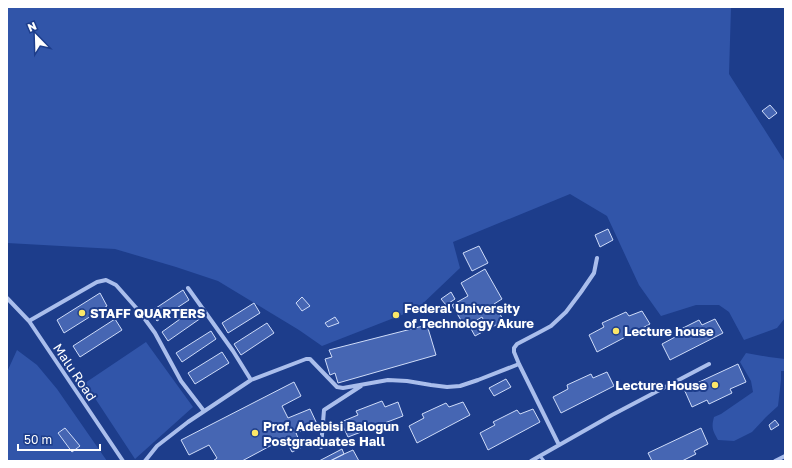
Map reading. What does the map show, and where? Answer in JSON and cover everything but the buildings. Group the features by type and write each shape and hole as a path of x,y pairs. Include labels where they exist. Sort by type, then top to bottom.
{"street":[{"path":"558,445 519,364 514,348 517,344 551,326 566,312 594,273 597,258"},
{"path":"28,321 97,282 106,280 116,285 139,311 155,333 182,380 204,411"},
{"path":"188,288 233,351 251,380"},
{"name":"Malu Road","path":"7,298 28,321 123,461"},
{"path":"145,461 157,446 204,411 251,380 306,358 310,359 337,387 343,388 388,380 431,386 460,386 519,364"},
{"path":"531,461 612,415 709,364"},
{"path":"321,447 324,410 365,384"},
{"path":"775,461 785,456"}],"lane":[{"path":"540,456 544,461"}],"shaded area":[{"path":"7,7 731,7 729,74 785,162 785,318 777,328 744,340 729,312 719,305 696,305 661,316 639,285 607,216 570,194 453,242 460,268 417,309 322,346 299,330 218,281 176,267 115,249 7,243"},
{"path":"146,342 193,407 135,459 85,383"},
{"path":"17,350 37,365 57,389 107,461 7,461 7,372"},
{"path":"746,353 785,359 785,371 781,371 778,406 752,432 734,441 718,440 713,429 714,417 721,414 753,392 751,381 740,362"}],"place":[{"name":"STAFF QUARTERS","path":"82,313"},
{"name":"Federal University of Technology Akure","path":"396,315"},
{"name":"Lecture house","path":"616,331"},
{"name":"Lecture House","path":"715,385"},
{"name":"Prof. Adebisi Balogun Postgraduates Hall","path":"255,433"}]}
